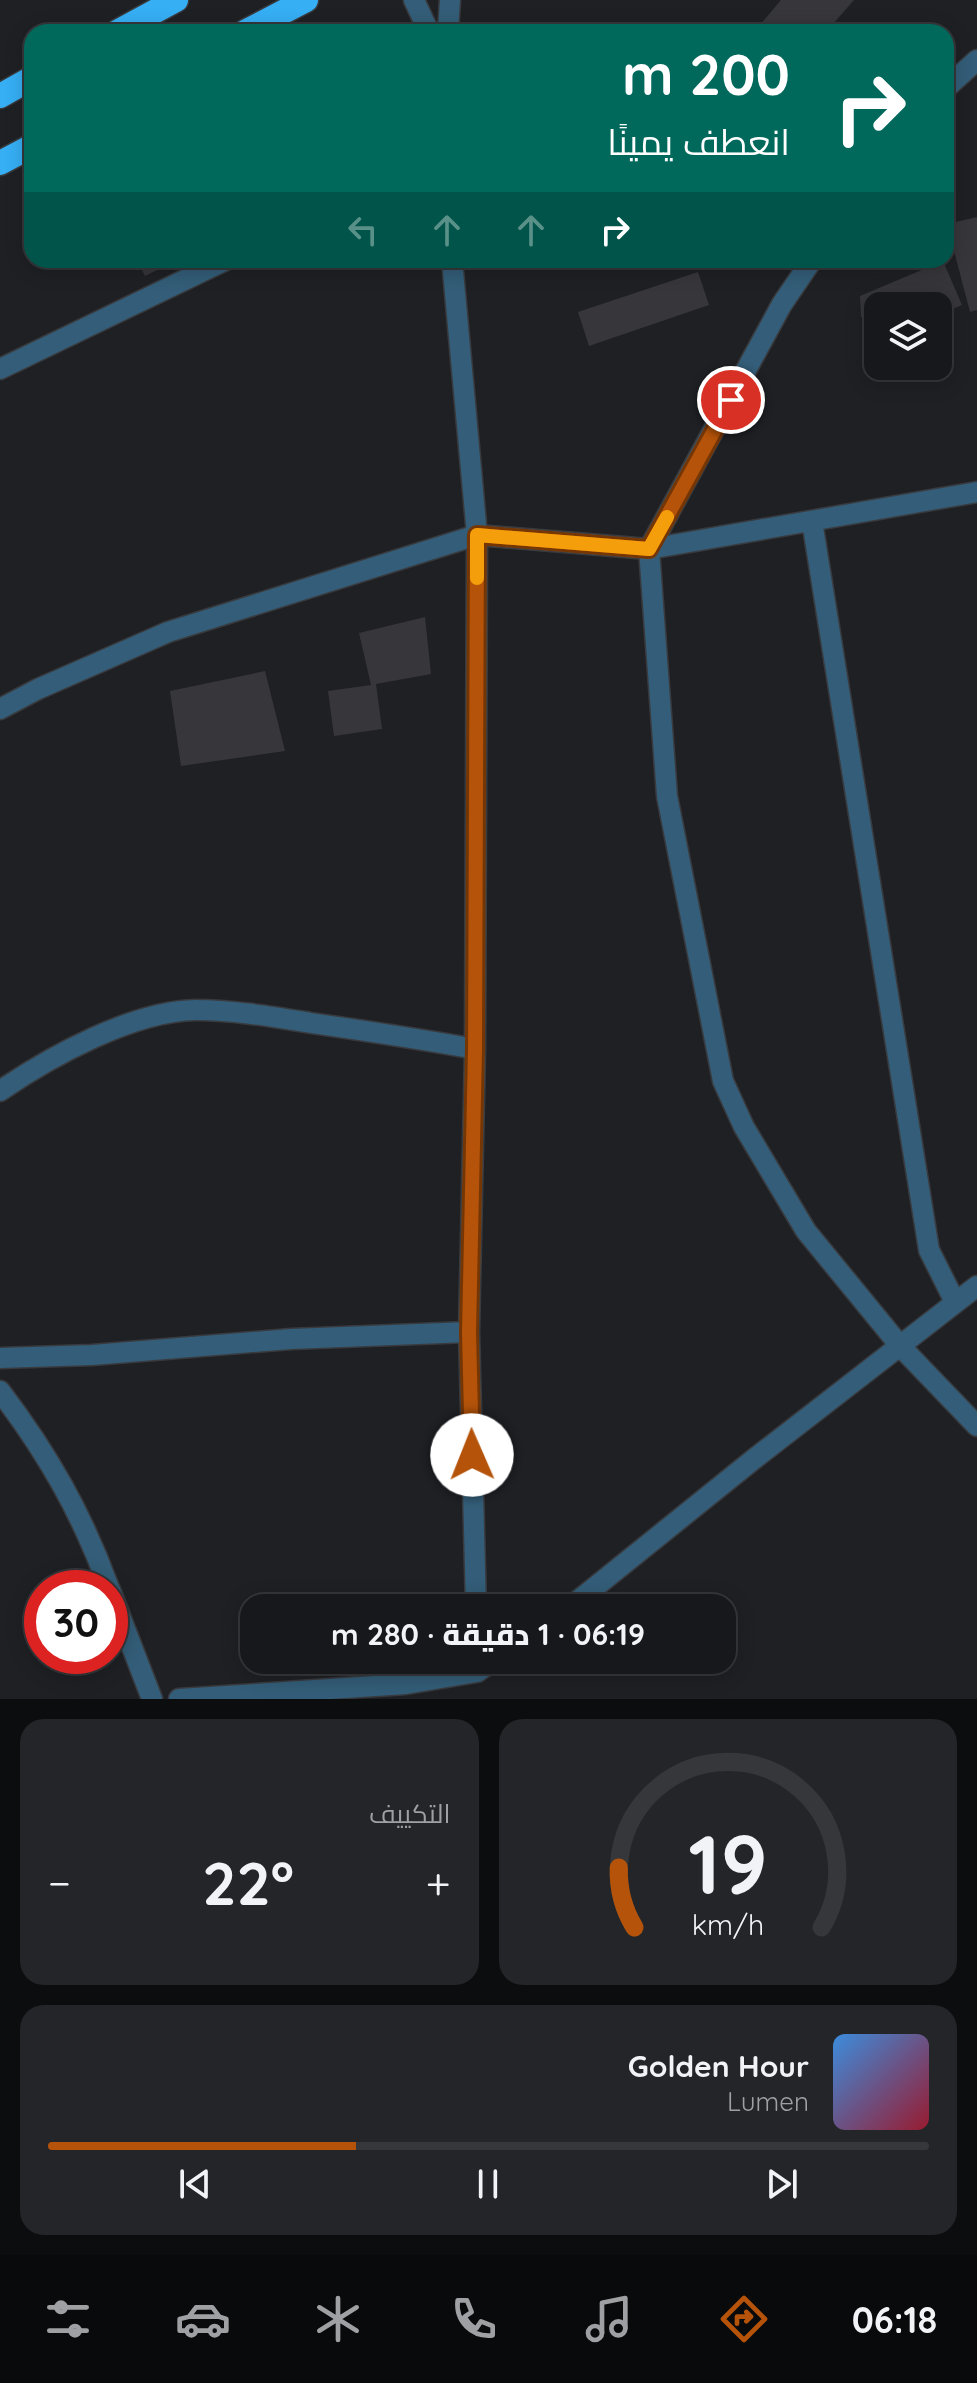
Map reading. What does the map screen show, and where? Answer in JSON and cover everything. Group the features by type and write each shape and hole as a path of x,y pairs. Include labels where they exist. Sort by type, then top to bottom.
{"highway":[{"path":"132,24 176,0"},
{"path":"260,24 306,0"},
{"path":"0,96 24,82"},
{"path":"0,163 24,150"}],"street":[{"path":"414,0 425,24"},
{"path":"448,24 450,0"},
{"path":"954,81 977,60"},
{"path":"0,369 209,268"},
{"path":"453,268 477,535 475,1049 469,1332 476,1594"},
{"path":"807,268 782,304 649,549 667,796 723,1081 762,1161 806,1231 901,1347 977,1426"},
{"path":"0,709 168,632 477,535 649,549 977,492"},
{"path":"812,521 929,1250 955,1302"},
{"path":"0,1091 40,1063 77,1044 156,1016 195,1010 259,1015 475,1049"},
{"path":"586,1594 977,1286"},
{"path":"0,1358 92,1355 305,1338 469,1332"},
{"path":"0,1391 23,1421 79,1513 102,1570"},
{"path":"128,1636 152,1699"},
{"path":"179,1699 407,1691 455,1674"}],"building":[{"path":"781,0 854,0 833,24 761,24"},
{"path":"977,217 977,310 970,312 954,251 954,222"},
{"path":"141,268 161,268 145,276"},
{"path":"926,268 946,268 962,305 952,309 952,292 869,292"},
{"path":"698,272 709,305 589,346 578,312"},
{"path":"864,294 864,317 861,317 860,296"},
{"path":"425,617 431,674 376,684 382,729 334,736 328,691 371,685 359,633"},
{"path":"265,671 285,751 181,766 170,691"}],"slow traffic":[{"path":"477,578 477,535 649,549 667,517"}],"route":[{"path":"472,1455 469,1332 475,1049 477,535 649,549 731,400"}]}
